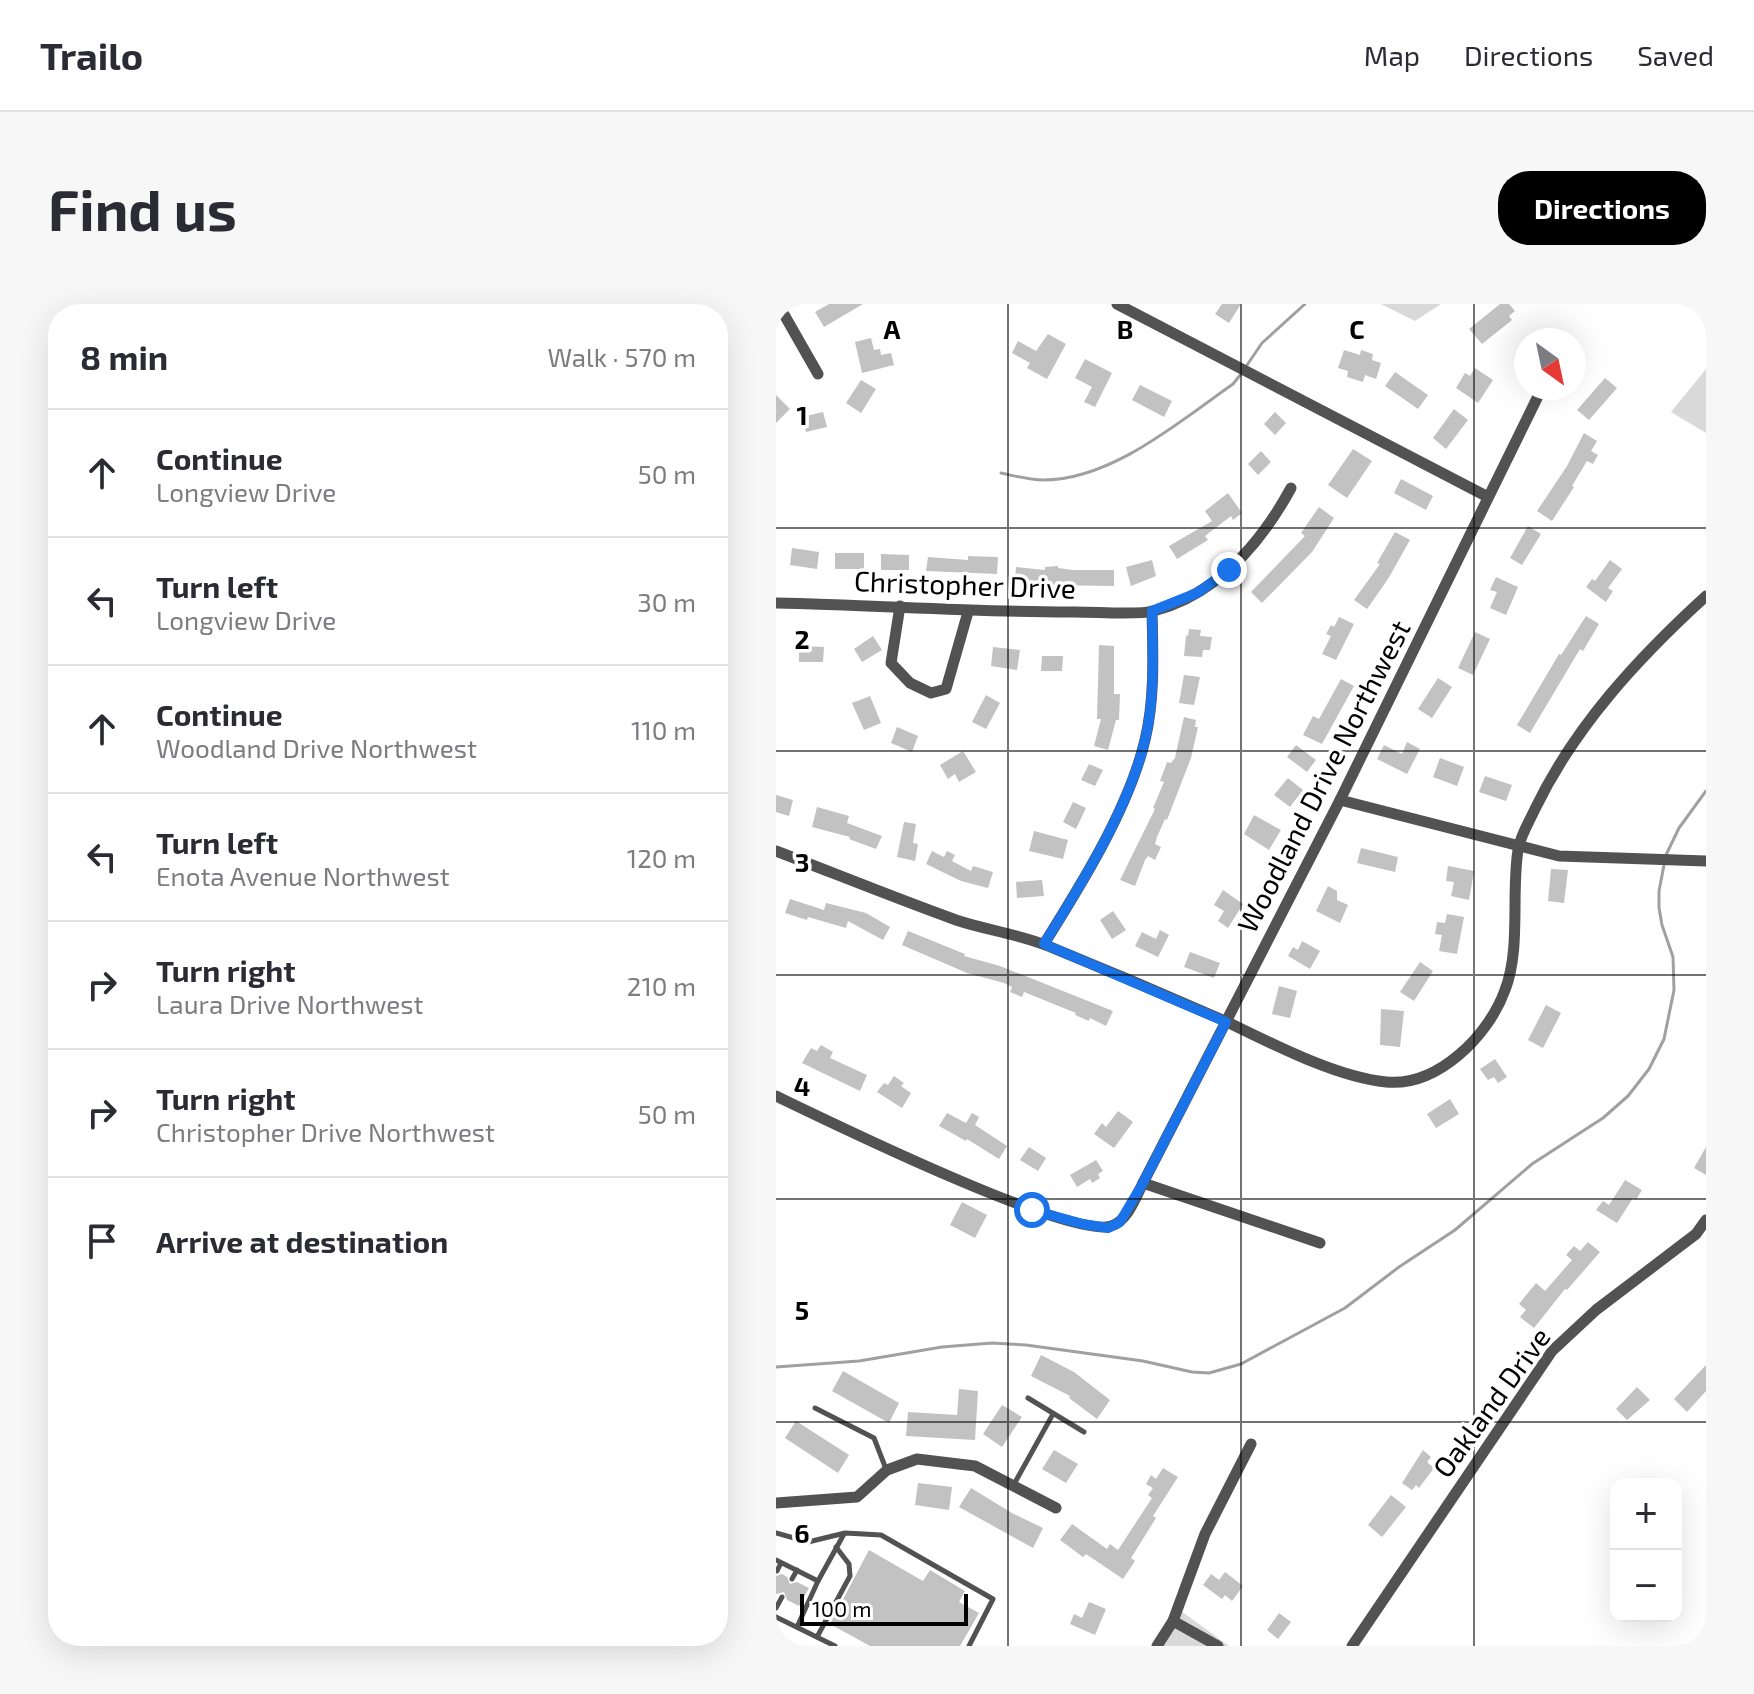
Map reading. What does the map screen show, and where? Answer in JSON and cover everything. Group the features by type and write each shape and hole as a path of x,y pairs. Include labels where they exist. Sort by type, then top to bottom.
{"street":[{"path":"778,304 818,374"},
{"path":"1117,304 1488,497"},
{"name":"Woodland Drive Northwest","path":"776,1096 1032,1210 1108,1228 1120,1222 1340,800 1536,400"},
{"path":"1044,944 1106,835 1133,777 1146,739 1153,673 1152,611 1197,593 1229,570 1249,551 1280,509 1291,488"},
{"path":"776,851 959,921 1044,944 1226,1022 1280,1049 1345,1071 1387,1082 1437,1070 1461,1054 1489,1023 1506,989 1512,961 1518,846 1552,774 1618,683 1656,641 1706,596"},
{"name":"Christopher Drive","path":"776,603 900,606 968,612 1152,611"},
{"path":"900,606 891,663 910,683 931,693 946,689 968,612"},
{"path":"1340,800 1559,856 1706,861"},
{"path":"1143,1183 1320,1243"},
{"name":"Oakland Drive","path":"1352,1646 1552,1351 1596,1310 1696,1234 1706,1220"},
{"path":"1157,1646 1173,1621 1205,1534 1251,1444"},
{"path":"776,1503 857,1497 887,1470 917,1459 975,1466 1056,1508"},
{"path":"1173,1621 1218,1646"}],"lane":[{"path":"1028,1398 1084,1432"},
{"path":"815,1408 874,1438 887,1470"},
{"path":"1013,1486 1053,1414"},
{"path":"776,1533 808,1542 845,1533 881,1535 993,1599 969,1646"},
{"path":"797,1627 845,1533"},
{"path":"817,1637 850,1576 849,1564 836,1547"},
{"path":"777,1571 779,1562 818,1581"},
{"path":"792,1579 797,1570"},
{"path":"776,1608 782,1597"},
{"path":"776,1617 835,1646"}],"shaded area":[{"path":"1381,304 1441,304 1415,321"},
{"path":"1706,369 1706,433 1671,412"},
{"path":"1181,1611 1229,1646 1158,1646"}],"building":[{"path":"829,304 863,304 824,327 815,312"},
{"path":"1222,304 1241,304 1229,323 1215,314"},
{"path":"1500,304 1509,304 1515,311 1509,316 1512,320 1482,344 1469,329"},
{"path":"1048,334 1066,344 1047,379 1027,368 1030,363 1012,353 1018,341 1036,351"},
{"path":"871,338 874,350 880,349 881,355 891,353 894,365 862,373 855,342"},
{"path":"1344,350 1360,355 1361,350 1373,354 1372,360 1381,363 1376,379 1365,375 1363,382 1347,377 1348,371 1338,368"},
{"path":"1085,359 1112,373 1095,407 1084,402 1092,387 1075,378"},
{"path":"1475,368 1493,380 1478,403 1456,388 1465,373 1470,376"},
{"path":"1395,372 1428,395 1418,409 1385,386"},
{"path":"1605,378 1617,388 1589,420 1577,410"},
{"path":"861,380 876,389 861,413 846,403"},
{"path":"1140,385 1172,401 1164,417 1132,400"},
{"path":"776,395 790,409 776,423"},
{"path":"1454,409 1468,420 1446,449 1433,438"},
{"path":"823,412 827,427 806,432 802,417"},
{"path":"1275,412 1286,423 1275,435 1264,424"},
{"path":"1584,433 1597,441 1591,451 1598,455 1593,464 1587,461 1552,521 1537,511 1567,466"},
{"path":"1353,449 1372,461 1347,498 1328,485"},
{"path":"1261,451 1271,462 1258,475 1248,464"},
{"path":"1401,479 1433,496 1426,510 1394,493"},
{"path":"1228,493 1242,513 1233,520 1231,516 1205,536 1208,540 1177,559 1169,546 1212,521 1205,511"},
{"path":"1319,507 1334,518 1312,552 1262,603 1251,592 1305,536 1301,533"},
{"path":"1528,526 1541,534 1522,565 1510,558"},
{"path":"1395,532 1410,540 1367,609 1354,600 1380,564 1377,563"},
{"path":"792,548 819,552 817,569 790,565"},
{"path":"835,553 864,553 864,569 835,569"},
{"path":"881,554 909,555 909,570 881,570"},
{"path":"968,556 998,557 997,574 926,571 928,557 968,560"},
{"path":"1152,560 1156,576 1131,586 1126,567"},
{"path":"1610,560 1622,569 1608,588 1613,591 1606,602 1586,587 1592,579 1595,581"},
{"path":"1016,567 1045,570 1045,567 1073,570 1114,570 1114,586 1044,585 1015,580"},
{"path":"1496,577 1518,587 1506,615 1490,608 1497,592 1490,590"},
{"path":"1586,616 1599,624 1583,651 1580,649 1530,733 1517,725 1559,654"},
{"path":"1339,617 1354,624 1336,660 1322,654 1331,636 1326,634"},
{"path":"1189,629 1201,630 1200,636 1212,637 1210,650 1203,650 1202,657 1184,656"},
{"path":"1475,632 1490,639 1473,675 1458,668"},
{"path":"873,636 882,650 862,662 854,649"},
{"path":"1099,645 1114,646 1114,694 1120,694 1119,720 1116,720 1108,750 1094,746 1101,719 1097,719"},
{"path":"799,646 824,647 823,662 799,662"},
{"path":"993,647 1020,650 1017,670 991,666"},
{"path":"1042,656 1063,656 1062,671 1041,671"},
{"path":"1184,675 1200,677 1194,705 1179,703"},
{"path":"1438,678 1452,687 1432,718 1418,709"},
{"path":"1341,679 1354,686 1322,744 1303,735 1313,716 1319,719"},
{"path":"986,695 1000,703 986,729 972,722"},
{"path":"870,696 881,723 864,730 852,703"},
{"path":"1184,717 1196,720 1195,727 1198,727 1191,758 1167,820 1157,837 1155,844 1161,847 1155,860 1148,856 1145,860 1135,886 1120,880 1155,809 1167,762 1171,763 1175,758"},
{"path":"897,727 918,736 912,752 891,743"},
{"path":"1407,742 1420,749 1407,774 1377,759 1384,745 1402,754"},
{"path":"1296,745 1316,760 1307,772 1287,757"},
{"path":"963,751 976,772 959,782 955,774 948,779 940,765"},
{"path":"1440,758 1464,767 1457,786 1433,777"},
{"path":"1089,764 1103,770 1095,786 1081,780"},
{"path":"1485,776 1512,785 1506,801 1479,792"},
{"path":"1288,778 1303,790 1290,807 1274,795"},
{"path":"776,795 793,800 789,816 776,812"},
{"path":"1073,802 1086,808 1076,829 1063,822"},
{"path":"817,807 849,816 847,823 882,836 876,849 850,837 812,827"},
{"path":"1254,815 1281,830 1269,850 1244,834"},
{"path":"904,822 916,824 913,843 918,844 915,861 897,857"},
{"path":"1034,831 1068,840 1063,859 1029,851"},
{"path":"1361,848 1398,857 1395,872 1357,863"},
{"path":"932,851 944,857 947,851 955,855 952,861 971,871 973,866 993,872 988,888 961,881 926,864"},
{"path":"1448,866 1474,871 1469,900 1451,896 1454,882 1446,881"},
{"path":"1551,869 1568,870 1564,903 1548,901"},
{"path":"1042,880 1044,896 1017,898 1016,882"},
{"path":"1328,886 1337,891 1337,900 1348,905 1340,923 1316,911"},
{"path":"1223,890 1243,904 1228,928 1218,921 1224,911 1214,905"},
{"path":"790,899 824,910 826,903 866,913 890,927 883,940 848,921 846,928 808,917 807,920 785,913"},
{"path":"1113,911 1126,930 1112,939 1100,920"},
{"path":"1447,914 1464,917 1457,954 1439,951 1442,935 1435,934 1437,922 1445,923"},
{"path":"1160,930 1169,935 1158,957 1135,946 1142,932 1156,939"},
{"path":"908,931 964,956 1000,966 1113,1011 1106,1026 1024,992 1022,997 1010,992 1012,987 1004,983 967,973 902,945"},
{"path":"1302,941 1320,951 1310,969 1288,956 1293,947 1298,950"},
{"path":"1190,952 1220,963 1214,978 1184,967"},
{"path":"1420,962 1433,971 1414,1001 1400,992"},
{"path":"1279,986 1297,991 1290,1018 1272,1014"},
{"path":"1546,1005 1561,1013 1543,1048 1528,1040"},
{"path":"1381,1009 1404,1011 1400,1047 1380,1045"},
{"path":"821,1045 833,1052 830,1058 867,1075 860,1091 802,1063 811,1048 817,1051"},
{"path":"1495,1059 1507,1077 1498,1083 1494,1077 1488,1080 1480,1069"},
{"path":"894,1076 911,1093 902,1108 877,1092 884,1083 888,1085"},
{"path":"1450,1099 1459,1114 1436,1128 1427,1114"},
{"path":"1118,1111 1133,1122 1114,1148 1094,1134 1102,1123 1106,1127"},
{"path":"947,1113 966,1123 972,1113 979,1117 975,1125 1007,1146 999,1159 939,1126"},
{"path":"1029,1147 1046,1158 1038,1171 1020,1160"},
{"path":"1706,1147 1706,1175 1694,1168"},
{"path":"1096,1160 1103,1171 1098,1174 1100,1178 1092,1183 1090,1179 1077,1187 1070,1175"},
{"path":"1625,1180 1642,1190 1617,1223 1596,1210 1603,1201 1609,1205"},
{"path":"962,1202 987,1215 975,1238 950,1225"},
{"path":"1588,1242 1600,1252 1534,1328 1520,1317 1526,1310 1519,1304 1536,1283 1545,1291 1572,1260 1566,1255 1574,1246 1580,1251"},
{"path":"1041,1355 1074,1372 1110,1400 1097,1419 1070,1396 1031,1376"},
{"path":"1706,1365 1706,1391 1687,1412 1674,1399"},
{"path":"843,1371 899,1403 889,1423 832,1391"},
{"path":"1637,1387 1650,1400 1627,1420 1616,1409"},
{"path":"959,1389 978,1391 975,1440 906,1436 908,1412 957,1415"},
{"path":"1002,1405 1022,1417 1002,1447 983,1434"},
{"path":"796,1421 849,1455 838,1473 785,1438"},
{"path":"1054,1450 1078,1464 1066,1483 1042,1469"},
{"path":"1423,1450 1431,1457 1427,1462 1434,1468 1419,1488 1416,1485 1412,1490 1402,1483"},
{"path":"1163,1468 1178,1477 1153,1516 1156,1518 1131,1558 1135,1561 1123,1579 1060,1540 1072,1524 1107,1549 1110,1544 1118,1550 1152,1498 1148,1495 1153,1488 1146,1484 1151,1475 1156,1479"},
{"path":"918,1483 952,1487 949,1510 915,1505"},
{"path":"971,1488 1043,1528 1033,1548 959,1507"},
{"path":"1391,1495 1406,1507 1382,1537 1368,1525"},
{"path":"869,1550 923,1581 930,1570 965,1591 959,1602 979,1613 960,1646 870,1646 830,1624"},
{"path":"1225,1572 1243,1586 1232,1601 1225,1595 1222,1599 1203,1585 1211,1574 1219,1580"},
{"path":"782,1574 790,1584 797,1582 809,1588 799,1606 787,1600 784,1592 776,1594 776,1576"},
{"path":"1089,1602 1106,1609 1095,1635 1070,1624 1074,1614 1082,1618"},
{"path":"1279,1613 1291,1622 1278,1639 1267,1630"}],"waterway":[{"path":"1245,368 1262,343 1305,304"},
{"path":"1001,473 1043,480 1094,470 1168,431 1233,384 1241,374"},
{"path":"1665,857 1679,828 1706,791"},
{"path":"776,1367 859,1361 942,1347 992,1343 1143,1361 1209,1373 1241,1364 1345,1308 1455,1230 1532,1164 1603,1118 1628,1096 1649,1069 1664,1039 1674,990 1673,957 1659,908 1664,865"}],"route":[{"path":"1032,1210 1108,1228 1120,1222 1226,1022 1044,944 1106,835 1133,777 1146,739 1153,673 1152,611 1197,593 1229,570"}]}
